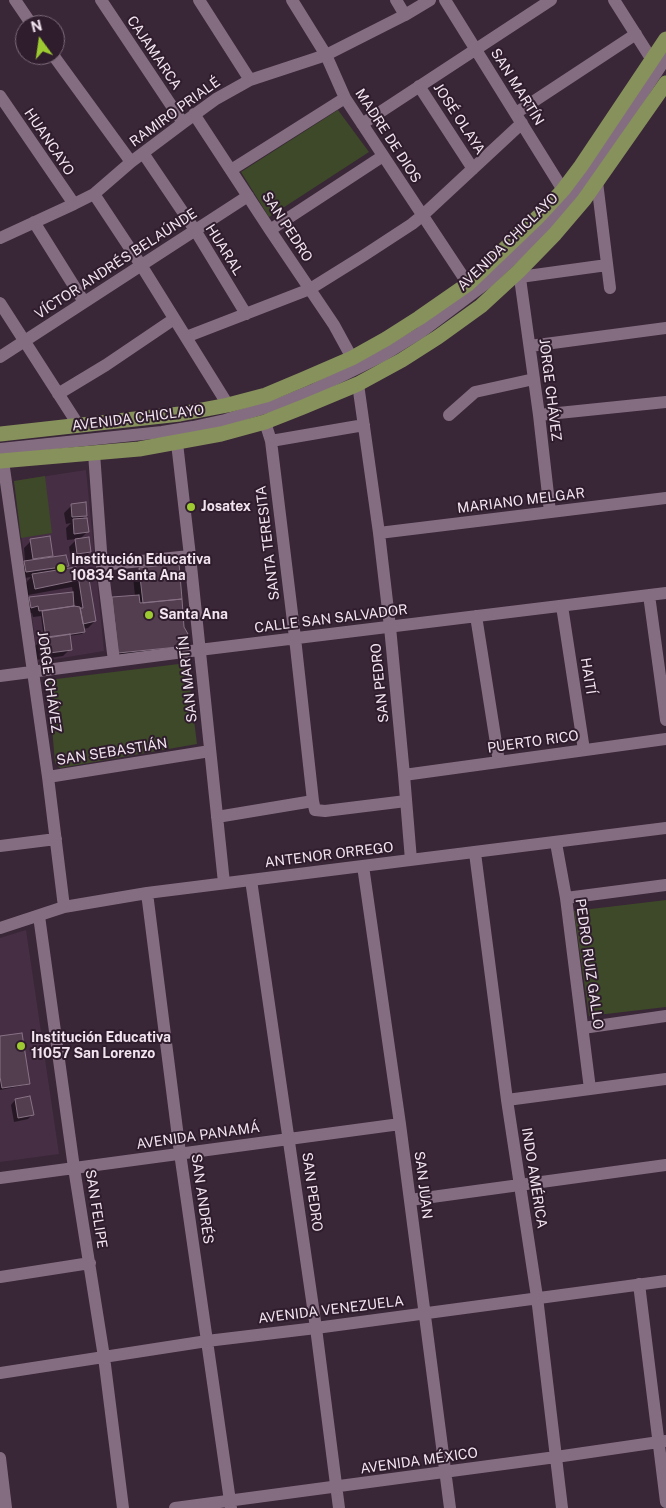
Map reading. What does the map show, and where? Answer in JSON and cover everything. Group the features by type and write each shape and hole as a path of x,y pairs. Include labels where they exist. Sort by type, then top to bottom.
{"main road":[{"name":"AVENIDA CHICLAYO","path":"0,434 180,414 228,405 266,395 352,358 386,339 468,284 564,190 659,59 666,39"},
{"name":"AVENIDA CHICLAYO","path":"1,457 139,449 222,434 265,422 358,384 402,360 481,306 520,274 584,200 665,89"}],"street":[{"path":"15,0 25,15"},
{"name":"CAJAMARCA","path":"100,0 183,123"},
{"path":"199,0 250,80"},
{"name":"MADRE DE DIOS","path":"292,0 326,55 345,98 468,284"},
{"path":"396,0 406,15"},
{"name":"RAMIRO PRIALÉ","path":"0,238 94,194 131,162 194,114 250,80 326,55 406,15 430,0"},
{"name":"SAN MARTÍN","path":"445,0 564,190"},
{"path":"362,124 551,0"},
{"path":"614,0 636,34 659,59"},
{"path":"186,337 310,289 412,224 473,169 519,118 636,34"},
{"name":"AVENIDA CHICLAYO","path":"1,457 193,427 224,420 281,403 356,370 384,355 420,333 488,282 563,208 587,178 659,59"},
{"path":"60,65 131,162"},
{"name":"JOSÉ OLAYA","path":"419,86 473,169"},
{"name":"HUANCAYO","path":"0,96 74,204"},
{"path":"231,170 345,98"},
{"name":"SAN PEDRO","path":"194,114 334,325 352,358"},
{"name":"HUARAL","path":"143,153 195,230 246,314"},
{"path":"270,230 383,156"},
{"path":"597,182 610,288"},
{"path":"94,194 228,405"},
{"name":"VÍCTOR ANDRÉS BELAÚNDE","path":"0,357 248,196"},
{"path":"34,222 84,302"},
{"path":"520,274 607,265"},
{"name":"JORGE CHÁVEZ","path":"520,274 550,512"},
{"path":"0,303 79,426"},
{"path":"58,394 174,319"},
{"path":"530,346 666,328"},
{"path":"448,415 475,392 534,379"},
{"name":"SAN PEDRO","path":"358,384 390,627 411,860"},
{"path":"539,415 666,402"},
{"name":"SANTA TERESITA","path":"265,422 271,441 314,805"},
{"path":"271,441 364,425"},
{"name":"SAN MARTÍN","path":"177,443 224,883"},
{"path":"94,453 102,565 114,661"},
{"name":"JORGE CHÁVEZ","path":"1,457 48,777 64,907"},
{"name":"MARIANO MELGAR","path":"379,534 666,498"},
{"path":"102,565 190,556"},
{"name":"CALLE SAN SALVADOR","path":"0,676 666,593"},
{"path":"649,596 666,720"},
{"name":"HAITÍ","path":"562,606 584,750"},
{"path":"476,616 499,762"},
{"name":"PUERTO RICO","path":"404,775 666,739"},
{"name":"SAN SEBASTIÁN","path":"48,777 210,751"},
{"path":"217,817 314,805 325,811 406,801"},
{"name":"ANTENOR ORREGO","path":"0,928 64,907 148,893 666,828"},
{"path":"0,846 56,839"},
{"name":"PEDRO RUIZ GALLO","path":"556,843 566,898 590,1089"},
{"name":"INDO AMÉRICA","path":"475,853 507,1100 537,1297 562,1508"},
{"name":"SAN JUAN","path":"363,866 400,1124 450,1508"},
{"name":"SAN PEDRO","path":"251,880 316,1328 339,1508"},
{"path":"566,898 666,885"},
{"name":"SAN ANDRÉS","path":"148,893 180,1153 230,1504"},
{"name":"SAN FELIPE","path":"39,916 74,1168 104,1357 123,1508"},
{"path":"583,1028 666,1016"},
{"path":"507,1100 666,1078"},
{"name":"AVENIDA PANAMÁ","path":"0,1178 400,1124"},
{"path":"410,1200 666,1165"},
{"path":"0,1277 90,1263"},
{"name":"AVENIDA VENEZUELA","path":"0,1373 207,1340 316,1328 666,1281"},
{"path":"639,1284 662,1442 666,1502"},
{"name":"AVENIDA MÉXICO","path":"175,1508 230,1504 336,1487 662,1442"},
{"path":"0,1458 6,1508"}],"shaded area":[{"name":"Institución Educativa 10834 Santa Ana","path":"86,470 104,651 38,662 14,481"},
{"name":"Institución Educativa 11057 San Lorenzo","path":"26,930 59,1154 0,1162 0,938"}],"green space":[{"path":"338,110 369,152 269,217 241,172"},
{"path":"45,476 52,533 21,538 14,481"},
{"path":"187,663 197,744 60,768 55,763 48,680"},
{"path":"666,900 666,1007 589,1016 574,911"}],"building":[{"path":"86,502 87,516 72,517 71,504"},
{"path":"87,518 89,532 74,534 73,519"},
{"path":"50,536 53,556 33,559 30,539"},
{"path":"89,537 91,552 77,554 75,539"},
{"path":"66,555 69,566 26,572 24,561"},
{"name":"Santa Ana","path":"179,563 182,599 143,603 139,568"},
{"path":"76,567 78,580 35,589 32,574"},
{"path":"88,573 96,621 83,624 80,608 83,608 78,575"},
{"path":"73,592 74,606 39,611 38,606 31,608 29,597"},
{"name":"Santa Ana","path":"139,595 140,603 182,599 184,627 188,634 178,647 118,653 112,597"},
{"path":"74,606 80,607 85,632 46,638 42,611"},
{"path":"70,634 72,650 42,654 40,638"},
{"path":"22,1033 30,1084 2,1088 0,1077 0,1036"},
{"path":"30,1096 34,1115 18,1118 15,1099"}],"place":[{"name":"Josatex","path":"191,507"},
{"name":"Institución Educativa 10834 Santa Ana","path":"61,568"},
{"name":"Santa Ana","path":"149,615"},
{"name":"Institución Educativa 11057 San Lorenzo","path":"21,1046"}]}
